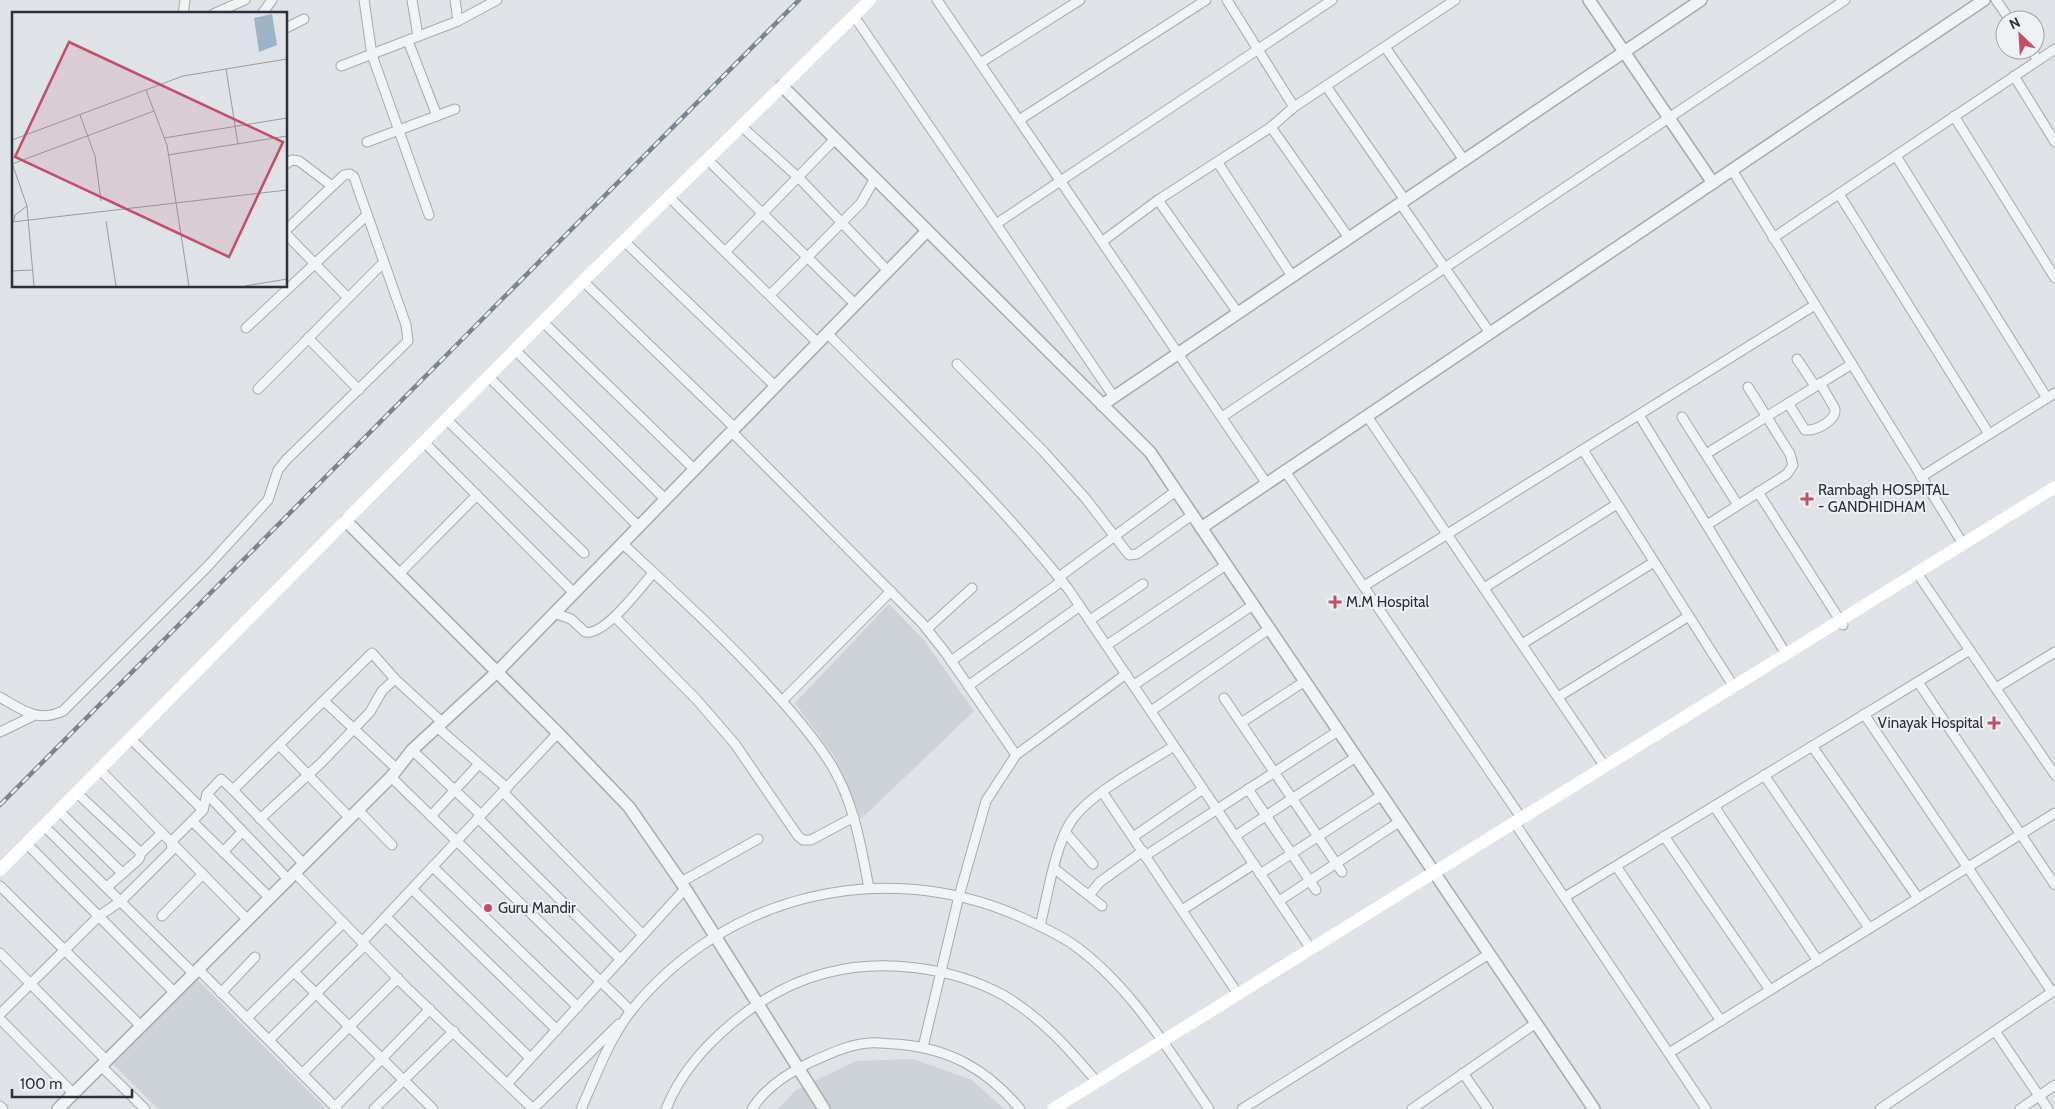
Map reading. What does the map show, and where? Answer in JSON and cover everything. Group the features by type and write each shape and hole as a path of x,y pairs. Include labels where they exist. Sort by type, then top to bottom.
{"main road":[{"path":"0,870 583,281 870,0"},
{"path":"1919,576 1963,544 2055,487"},
{"path":"1520,823 1605,767 1786,654 2055,494"},
{"path":"1053,1109 1164,1044 1841,622"},
{"path":"1065,1109 1238,994 1436,875"}],"street":[{"path":"218,12 245,0"},
{"path":"263,12 272,0"},
{"path":"364,0 372,55 429,215"},
{"path":"412,0 418,36"},
{"path":"455,0 458,21"},
{"path":"341,66 458,21 497,0"},
{"path":"980,63 1080,0"},
{"path":"1019,120 1206,0"},
{"path":"1227,0 1294,107"},
{"path":"996,224 1332,0"},
{"path":"1103,241 1158,200 1271,128 1294,107 1455,0"},
{"path":"1589,0 1713,183"},
{"path":"1102,405 1701,0"},
{"path":"1222,417 1845,0"},
{"path":"1201,528 1984,0"},
{"path":"940,1 980,63 1062,180 1267,484"},
{"path":"854,16 1114,397"},
{"path":"288,27 304,20"},
{"path":"408,41 437,116"},
{"path":"1384,47 1464,160"},
{"path":"1773,238 2038,60"},
{"path":"2014,76 2055,142"},
{"path":"782,86 834,140 1150,452 1594,1109"},
{"path":"1326,86 1444,267 1490,333"},
{"path":"367,142 456,109"},
{"path":"1954,116 2055,278"},
{"path":"741,126 799,178 888,271"},
{"path":"1271,128 1349,238"},
{"path":"725,252 834,140"},
{"path":"1896,156 2051,396 1921,477"},
{"path":"707,159 855,304"},
{"path":"288,163 292,160 300,161 332,186"},
{"path":"1218,163 1292,276"},
{"path":"1732,170 1963,544"},
{"path":"0,697 33,716 46,717 63,711 208,566 268,500 278,470 286,460 408,341 406,325 367,215 350,174 344,175 288,228"},
{"path":"770,294 861,203 874,178"},
{"path":"1839,194 1989,434"},
{"path":"669,197 818,343"},
{"path":"1158,200 1238,313"},
{"path":"246,328 367,215"},
{"path":"58,1109 354,814 394,773 412,750 497,672 927,230"},
{"path":"288,236 348,298"},
{"path":"624,241 775,386"},
{"path":"258,389 384,262"},
{"path":"583,281 733,429 927,629 1016,755"},
{"path":"1364,586 1815,305"},
{"path":"543,322 694,469"},
{"path":"827,333 991,497 1060,579 1107,645 1311,949"},
{"path":"308,338 359,390"},
{"path":"515,350 665,499"},
{"path":"1788,403 1805,430 1812,430 1831,420 1836,413 1798,359"},
{"path":"957,364 1044,452 1086,498 1127,553 1132,556 1192,515"},
{"path":"1706,454 1852,364"},
{"path":"489,376 638,526"},
{"path":"1707,525 1786,474 1792,465 1790,454 1748,387"},
{"path":"1639,415 1786,654"},
{"path":"1367,416 1605,767"},
{"path":"1682,417 1738,505"},
{"path":"446,419 584,552"},
{"path":"424,442 574,592"},
{"path":"1583,450 1734,687"},
{"path":"1285,471 1364,586 1520,823 1564,897 1706,1109"},
{"path":"951,661 1115,535 1176,491"},
{"path":"1758,492 1841,622"},
{"path":"399,574 477,495"},
{"path":"1484,588 1617,504"},
{"path":"346,521 558,733 628,806 715,936 821,1108"},
{"path":"622,544 744,658 818,746 832,767 858,828 869,888"},
{"path":"1522,644 1654,562"},
{"path":"1107,645 1226,565"},
{"path":"554,613 571,619 588,633 600,630 615,616 653,572"},
{"path":"1919,576 2055,775"},
{"path":"1090,620 1143,584"},
{"path":"927,629 972,588"},
{"path":"782,701 891,591"},
{"path":"1134,685 1253,605"},
{"path":"968,686 1080,606"},
{"path":"615,616 696,699 735,744 798,836 804,840 811,840 854,817"},
{"path":"1558,697 1689,616"},
{"path":"1151,710 1269,629"},
{"path":"1564,897 1970,650"},
{"path":"1996,688 2055,652"},
{"path":"233,790 372,654 643,935"},
{"path":"924,1047 959,896 986,801 1016,755 1126,674"},
{"path":"260,819 309,775 370,712 382,691 395,679"},
{"path":"1241,723 1305,681"},
{"path":"1918,682 2055,885"},
{"path":"1224,698 1342,872"},
{"path":"324,701 394,773 431,816 631,1011"},
{"path":"1864,714 2054,991 1880,1109"},
{"path":"0,732 33,716"},
{"path":"1089,895 1100,882 1217,810 1338,731"},
{"path":"269,1040 364,944 386,917 558,733"},
{"path":"131,739 202,810"},
{"path":"280,746 309,775 392,845"},
{"path":"1040,926 1055,869 1070,824 1083,808 1103,793 1174,746"},
{"path":"1812,746 1918,898"},
{"path":"412,750 455,790 621,960"},
{"path":"1235,836 1356,758"},
{"path":"431,816 479,764"},
{"path":"100,770 248,920"},
{"path":"1764,775 1869,928"},
{"path":"171,842 202,810 207,794 221,779 304,864"},
{"path":"1132,837 1203,788"},
{"path":"1248,789 1316,890"},
{"path":"77,793 141,853"},
{"path":"1103,793 1238,994"},
{"path":"207,794 242,832 343,923 533,1109 661,979 715,936 753,916 790,901 840,890 888,887 939,891 987,902 1040,926 1071,943 1112,978 1164,1044 1209,1109"},
{"path":"1260,874 1382,795"},
{"path":"1714,806 1818,960"},
{"path":"59,810 122,873"},
{"path":"1669,1053 2055,813"},
{"path":"192,821 270,898"},
{"path":"1279,901 1400,822"},
{"path":"44,826 196,972 222,993 336,1108 430,1009"},
{"path":"223,852 242,832"},
{"path":"107,887 139,859 141,853 162,833"},
{"path":"1066,833 1093,864"},
{"path":"1664,836 1770,990"},
{"path":"508,1083 621,960 683,886 758,839"},
{"path":"0,1014 99,916 121,901 172,850 171,842"},
{"path":"26,843 175,993"},
{"path":"1182,910 1254,864"},
{"path":"1616,866 1721,1021"},
{"path":"433,867 578,1006"},
{"path":"1055,869 1102,906"},
{"path":"162,916 203,874"},
{"path":"0,886 141,1026"},
{"path":"412,889 557,1030"},
{"path":"386,917 530,1058"},
{"path":"247,1018 343,923"},
{"path":"0,953 31,984 145,1109"},
{"path":"1242,1109 1490,954"},
{"path":"222,993 255,957"},
{"path":"666,1109 688,1070 716,1035 758,1005 784,989 825,973 872,966 941,972 969,980 1002,995 1036,1018 1062,1041 1097,1082"},
{"path":"294,972 433,1109"},
{"path":"302,1074 398,978"},
{"path":"581,1109 613,1039 631,1011"},
{"path":"0,1019 74,1094"},
{"path":"1412,1109 1536,1024"},
{"path":"374,1109 454,1031"},
{"path":"1995,1031 2048,1109"},
{"path":"752,1109 774,1085 798,1068 833,1052 869,1043 924,1047 960,1058 990,1078 1020,1109"},
{"path":"1464,1074 1488,1109"},
{"path":"2020,1109 2055,1085"},
{"path":"0,1106 3,1109"}],"shaded area":[{"path":"889,604 924,640 974,711 861,819 834,756 795,703"},
{"path":"194,976 326,1109 158,1109 109,1060"},
{"path":"913,1059 972,1080 1004,1109 778,1109 796,1090 856,1061"}],"railway":[{"path":"0,805 799,0"}],"place":[{"name":"Rambagh HOSPITAL - GANDHIDHAM","path":"1807,499"},
{"name":"M.M Hospital","path":"1335,602"},
{"name":"Vinayak Hospital","path":"1994,723"},
{"name":"Guru Mandir","path":"488,908"}]}
